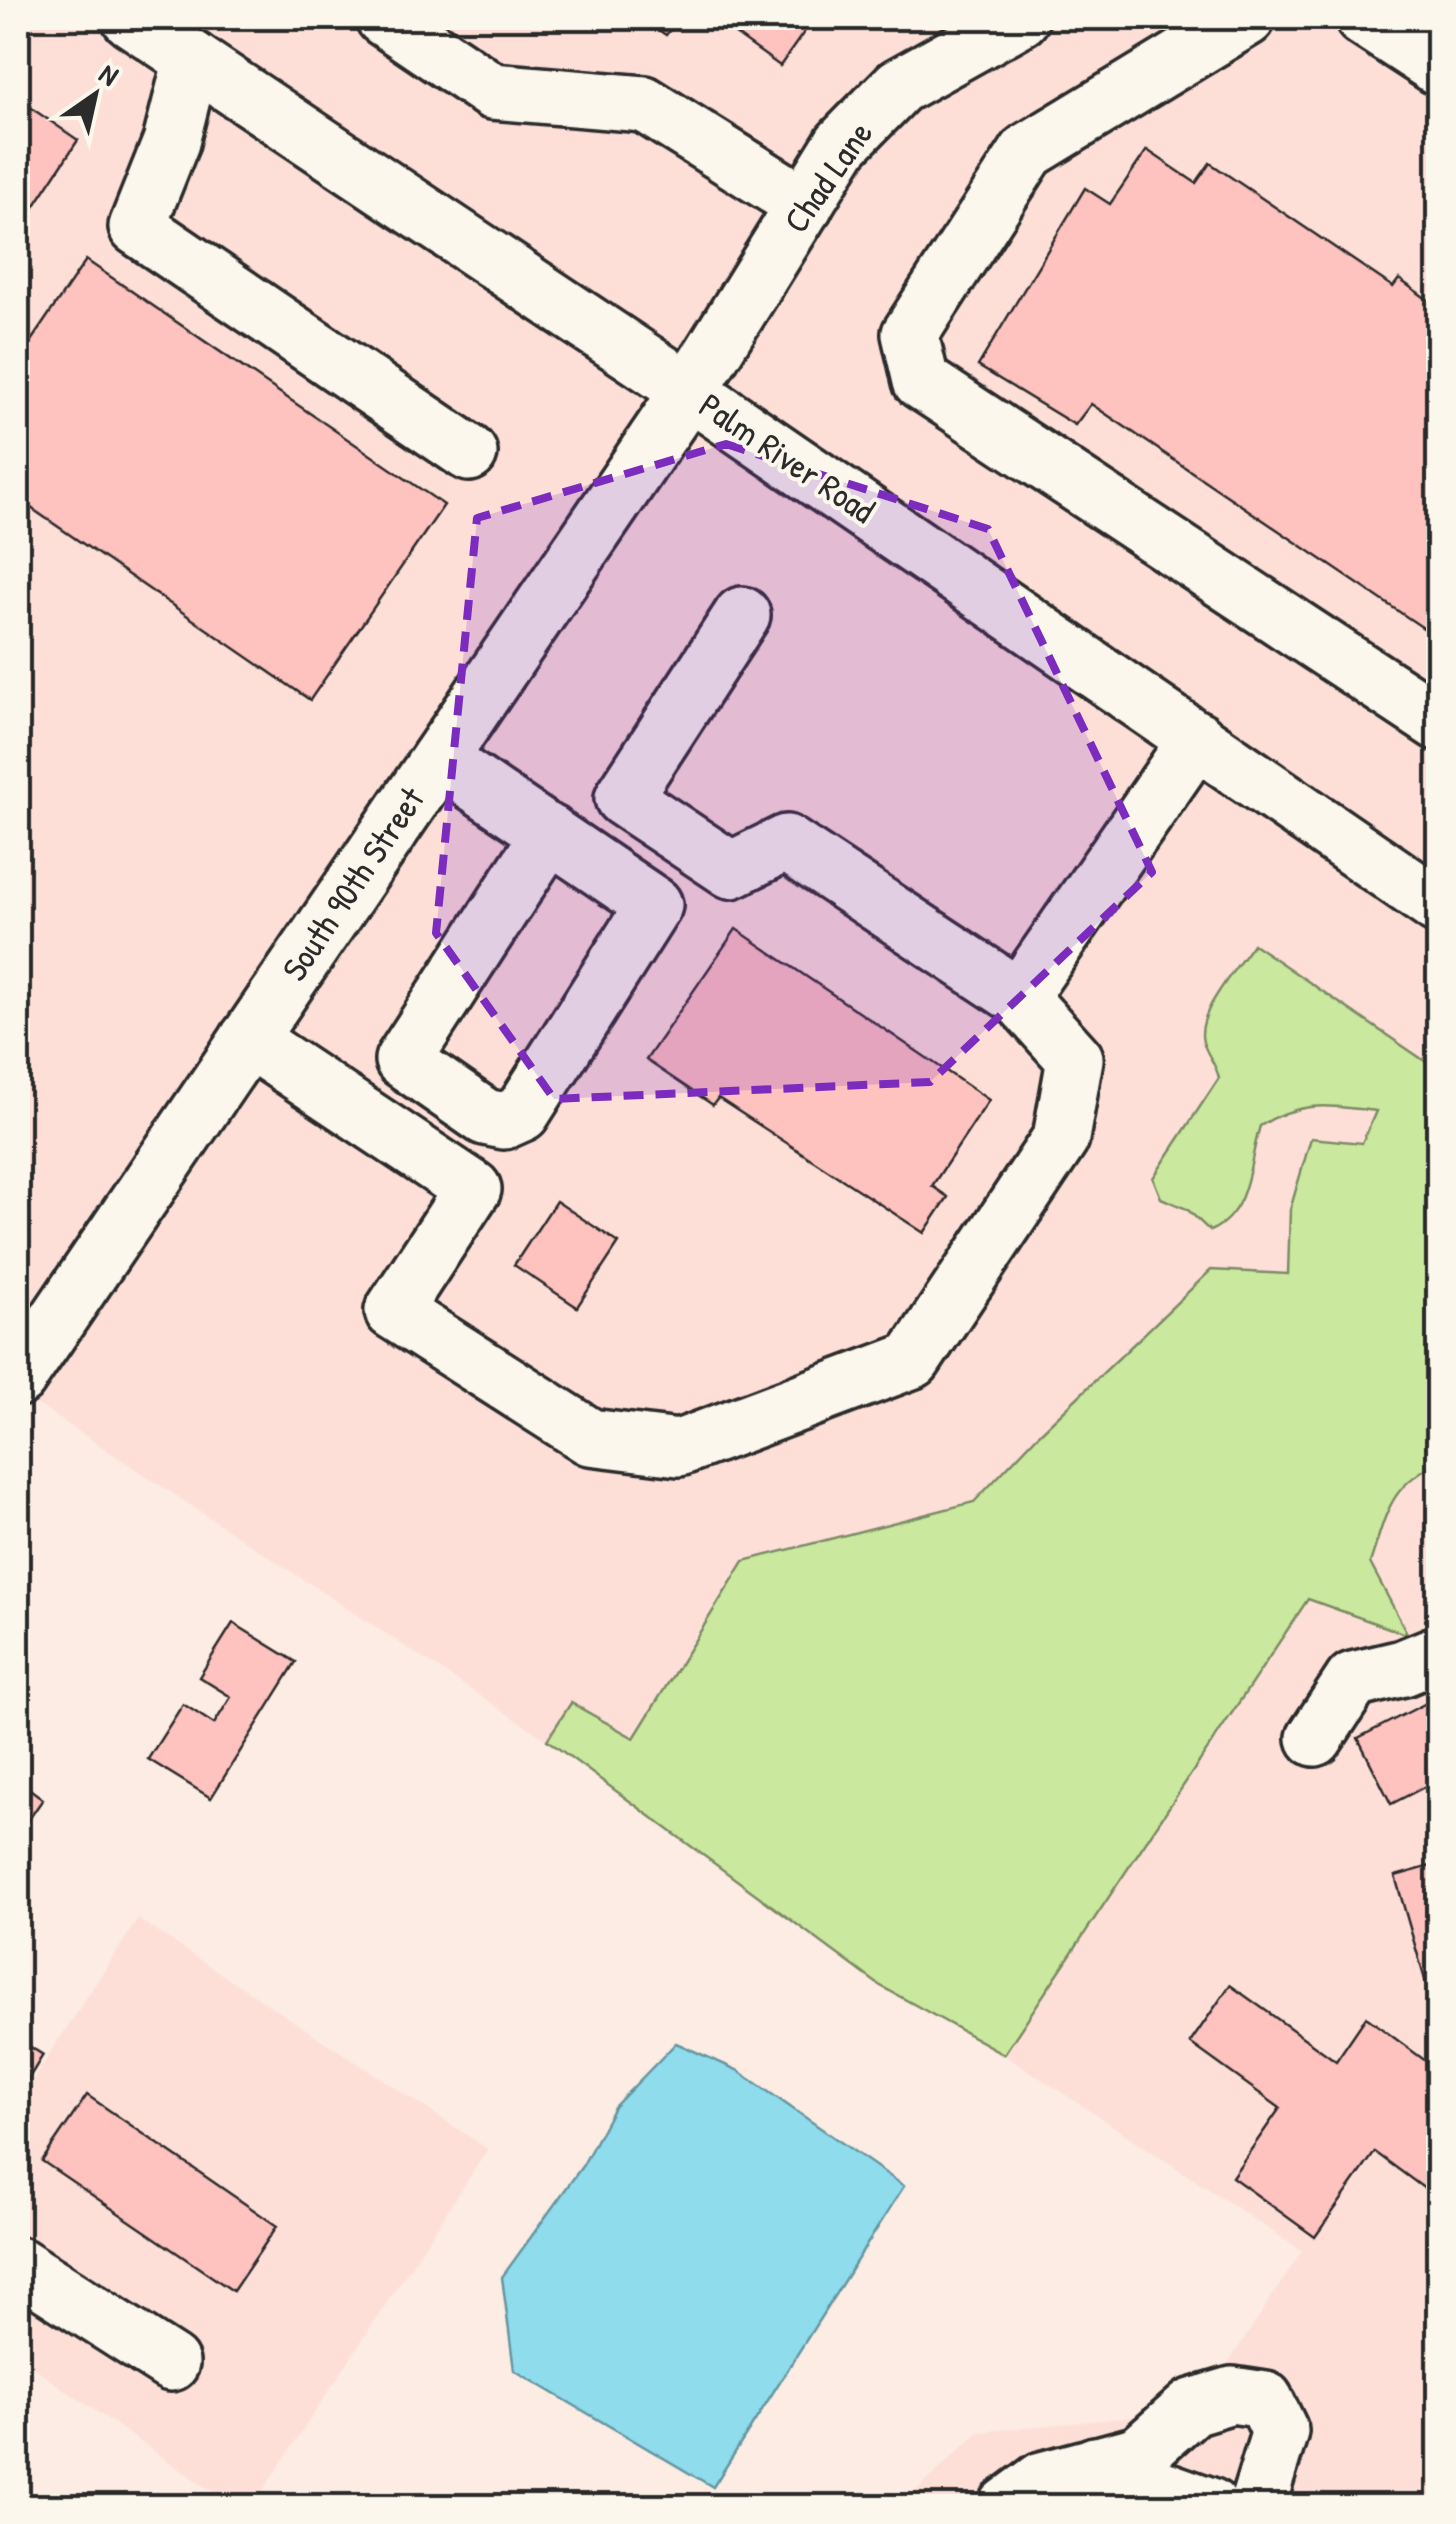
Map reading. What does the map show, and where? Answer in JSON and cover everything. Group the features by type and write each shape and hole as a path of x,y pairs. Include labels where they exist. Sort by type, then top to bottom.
{"street":[{"name":"Palm River Road","path":"130,18 689,391 1196,739 1432,887"},
{"path":"384,18 492,91 644,104 805,205"},
{"name":"Chad Lane","path":"689,391 842,144 899,86 1021,18"},
{"path":"1246,18 1028,152 910,334 921,381 1438,722"},
{"path":"1364,18 1438,68"},
{"path":"192,59 171,142 137,228 469,453"},
{"name":"South 90th Street","path":"18,1378 689,391"},
{"path":"248,1039 473,1189 393,1311 590,1436 680,1448 913,1360 1060,1138 1075,1059 1019,997 786,844 732,870 622,798 742,615"},
{"path":"1019,997 1196,739"},
{"path":"403,1060 485,1117 504,1121 522,1113 654,905 439,759"},
{"path":"364,1117 550,833"},
{"path":"1315,1738 1353,1680 1403,1668 1438,1653"},
{"path":"18,2265 171,2363"},
{"path":"1028,2498 1095,2464 1139,2454 1192,2407 1232,2396 1265,2400 1280,2432 1257,2506"},
{"path":"1095,2464 1210,2506"}],"highlighted area":[{"path":"726,444 988,529 1152,872 930,1082 554,1099 436,933 477,518"}],"shaded area":[{"path":"18,18 88,18 659,399 18,1341"},
{"path":"171,18 979,18 684,360"},
{"path":"1064,18 1438,18 1438,878 718,383 858,157 910,103"},
{"path":"693,422 1438,934 1438,1070 1253,945 1203,1042 1219,1078 1153,1178 1161,1198 1187,1209 1210,1230 1246,1191 1260,1126 1285,1110 1320,1105 1376,1111 1363,1143 1290,1210 1288,1274 1211,1271 1036,1437 974,1502 744,1561 633,1738 571,1703 547,1740 28,1398"},
{"path":"1438,1462 1438,2506 900,2506 979,2432 1197,2411 1302,2251 1004,2054 1308,1599 1407,1634 1370,1563 1390,1503 1411,1475"},
{"path":"138,1919 488,2149 253,2506 233,2506 18,2357 18,2102"}],"green space":[{"path":"1253,944 1438,1070 1438,1462 1421,1471 1399,1492 1370,1563 1408,1635 1308,1599 1004,2054 879,1985 547,1740 571,1703 634,1738 744,1561 974,1502 1036,1437 1211,1270 1288,1274 1290,1210 1311,1138 1362,1143 1376,1111 1316,1106 1275,1117 1260,1126 1241,1199 1223,1223 1210,1231 1187,1209 1161,1198 1153,1178 1219,1078 1203,1042 1205,1018"}],"water":[{"path":"676,2043 737,2070 904,2186 713,2487 514,2370 502,2277 583,2165 614,2107"}],"building":[{"path":"641,18 679,18 666,35"},
{"path":"713,18 814,18 780,66"},
{"path":"18,99 78,140 18,231"},
{"path":"1147,150 1196,183 1210,163 1393,287 1399,279 1438,307 1438,638 1091,404 1075,425 978,366 1085,188 1110,204"},
{"path":"86,260 444,505 310,700 18,499 18,360"},
{"path":"736,929 989,1100 932,1186 948,1197 924,1233 718,1098 713,1105 646,1060"},
{"path":"556,1201 619,1243 577,1307 514,1265"},
{"path":"233,1623 296,1662 211,1798 148,1759 183,1704 214,1724 231,1697 199,1677"},
{"path":"1438,1697 1438,1780 1391,1804 1358,1738"},
{"path":"18,1780 43,1799 18,1835"},
{"path":"1438,1864 1438,2009 1434,2011 1395,1876"},
{"path":"1230,1985 1336,2061 1366,2017 1434,2067 1426,2080 1438,2089 1438,2179 1429,2192 1375,2152 1315,2237 1232,2177 1280,2108 1190,2043"},
{"path":"18,2039 43,2055 18,2096"},
{"path":"87,2095 277,2226 233,2291 42,2161"}]}
